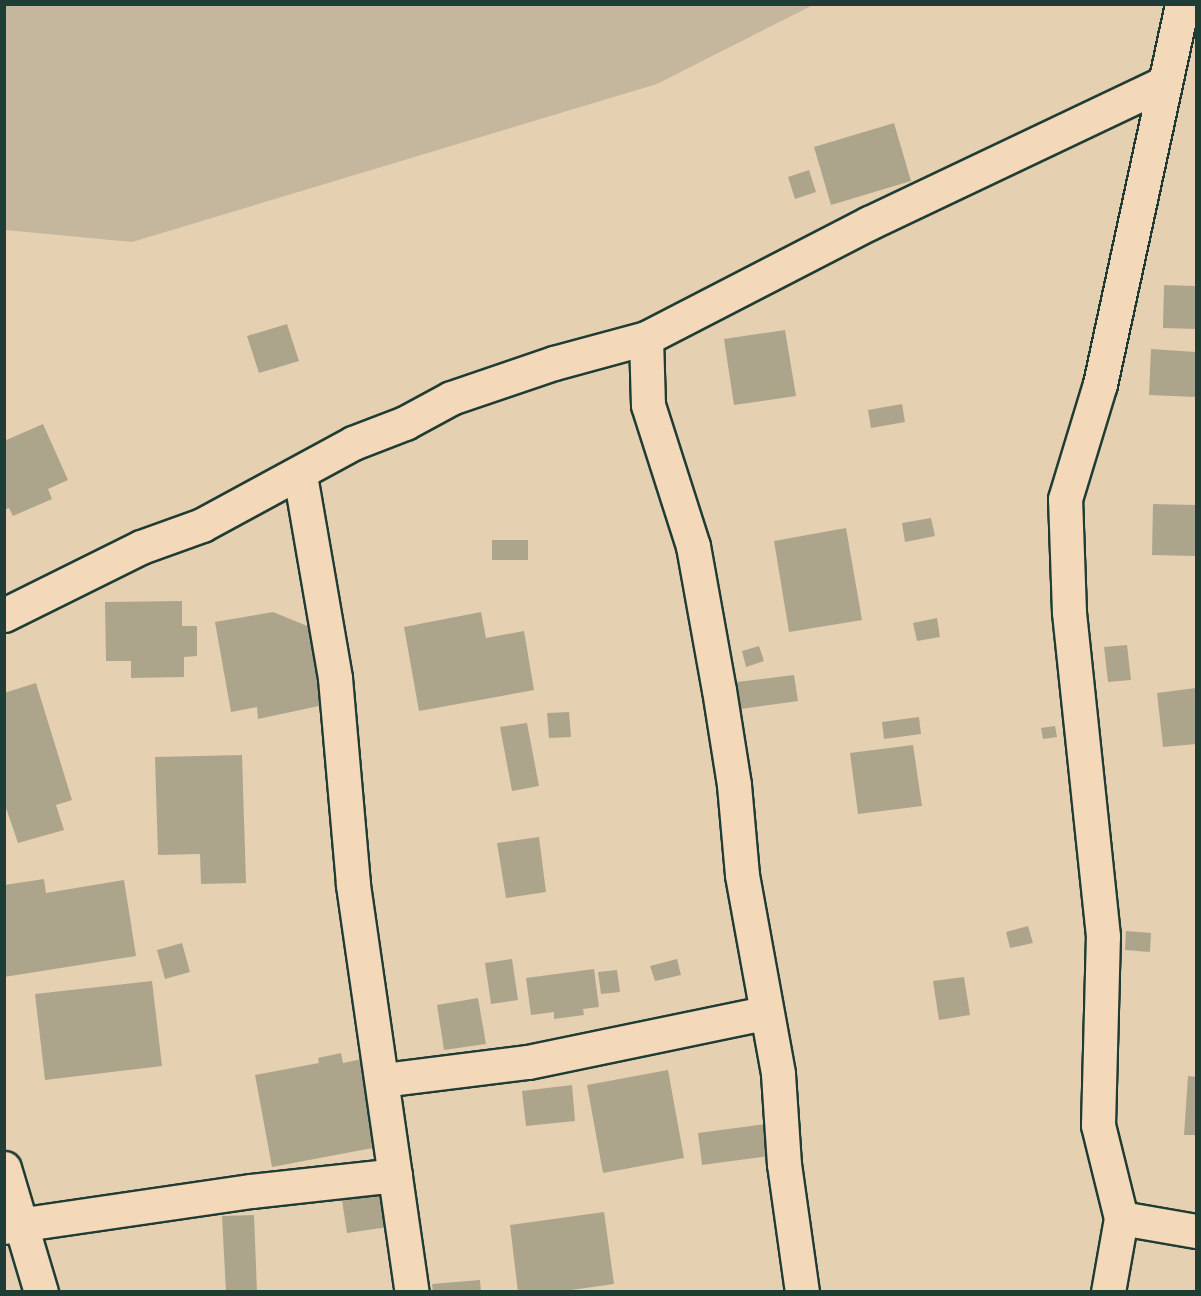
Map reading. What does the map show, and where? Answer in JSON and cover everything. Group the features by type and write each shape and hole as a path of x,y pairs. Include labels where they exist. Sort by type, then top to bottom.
{"street":[{"path":"1108,1292 1121,1218 1098,1125 1103,936 1069,612 1065,500 1100,384 1182,4"},
{"path":"4,615 141,547 202,525 300,475 353,443 405,423 451,398 554,363 646,339 869,223 1164,83"},
{"path":"646,339 648,405 693,546 703,595 734,785 741,875 778,1074 784,1164 802,1292"},
{"path":"300,475 335,678 353,885 412,1292"},
{"path":"382,1080 528,1062 765,1012"},
{"path":"4,1168 13,1227 41,1292"},
{"path":"13,1227 251,1191 394,1175"},
{"path":"1121,1218 1197,1231"}],"shaded area":[{"path":"4,5 813,5 657,84 132,242 5,230"}],"building":[{"path":"894,123 911,181 831,205 814,147"},
{"path":"809,170 816,192 795,199 788,177"},
{"path":"1164,285 1196,286 1196,329 1163,328"},
{"path":"287,324 299,361 259,373 247,336"},
{"path":"785,330 796,396 734,405 724,339"},
{"path":"1151,349 1196,352 1196,397 1149,395"},
{"path":"902,404 905,422 871,428 868,410"},
{"path":"43,424 68,480 48,489 52,499 13,516 9,508 4,510 4,441"},
{"path":"1153,504 1196,505 1196,556 1152,555"},
{"path":"931,518 935,536 905,542 902,523"},
{"path":"846,528 862,620 789,632 774,541"},
{"path":"492,540 528,540 528,560 492,560"},
{"path":"182,601 182,626 197,626 197,656 184,657 184,677 131,678 131,661 106,661 105,602"},
{"path":"273,612 317,630 333,703 258,719 257,707 231,712 215,622"},
{"path":"481,612 486,638 524,631 534,690 419,711 404,627"},
{"path":"937,618 940,637 917,641 913,623"},
{"path":"1127,645 1131,680 1108,682 1104,647"},
{"path":"759,646 764,661 746,667 742,651"},
{"path":"794,675 798,701 741,709 737,682"},
{"path":"36,683 72,800 56,805 64,830 18,843 4,802 4,693"},
{"path":"1196,688 1196,744 1163,747 1157,693"},
{"path":"569,712 571,737 549,738 547,713"},
{"path":"919,717 921,734 884,739 882,722"},
{"path":"527,723 539,786 512,791 500,727"},
{"path":"1055,726 1057,737 1043,739 1041,728"},
{"path":"913,745 922,806 858,814 850,753"},
{"path":"242,755 246,883 201,884 200,854 158,855 155,757"},
{"path":"539,837 546,892 506,898 497,843"},
{"path":"44,879 46,893 124,880 136,956 4,977 4,885"},
{"path":"1028,926 1033,943 1010,948 1006,932"},
{"path":"1126,931 1151,933 1150,952 1125,950"},
{"path":"182,943 190,972 165,979 157,950"},
{"path":"512,959 518,1000 491,1004 485,963"},
{"path":"677,959 681,975 655,981 650,966"},
{"path":"594,969 599,1007 583,1009 584,1015 554,1019 554,1012 531,1015 526,978"},
{"path":"617,970 620,992 601,994 598,972"},
{"path":"964,977 970,1015 939,1020 933,981"},
{"path":"152,981 162,1066 45,1080 35,994"},
{"path":"478,998 486,1044 444,1050 437,1005"},
{"path":"341,1053 343,1063 362,1059 378,1147 272,1167 255,1075 319,1063 318,1058"},
{"path":"668,1070 684,1158 603,1173 587,1085"},
{"path":"1188,1076 1196,1077 1196,1135 1184,1135"},
{"path":"572,1085 575,1121 526,1126 522,1091"},
{"path":"765,1124 769,1156 702,1165 698,1133"},
{"path":"382,1194 388,1227 347,1233 342,1200"},
{"path":"604,1212 614,1284 557,1292 518,1292 510,1225"},
{"path":"254,1215 257,1292 226,1292 222,1216"},
{"path":"480,1280 481,1292 433,1292 432,1284"}]}
